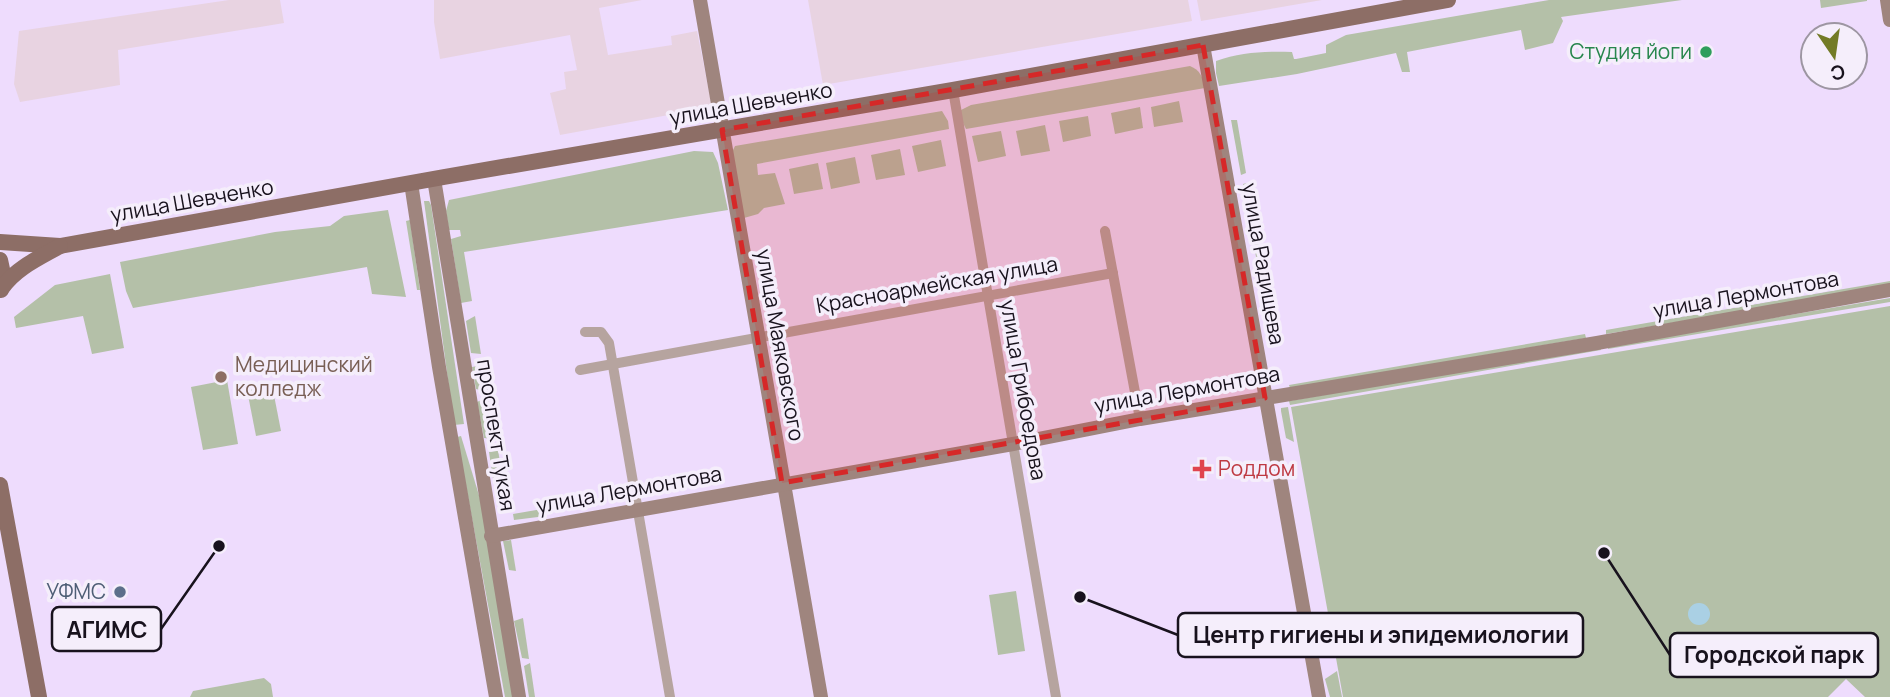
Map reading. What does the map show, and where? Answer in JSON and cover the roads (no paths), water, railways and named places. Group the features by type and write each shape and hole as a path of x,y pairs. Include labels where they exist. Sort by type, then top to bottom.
{"main road":[{"name":"улица Шевченко","path":"60,246 953,90 1448,0"},
{"path":"0,242 60,246"},
{"path":"1,290 7,280 23,267 60,246"},
{"path":"0,260 3,274 1,290"},
{"path":"0,485 39,697"}],"street":[{"name":"улица Маяковского","path":"700,0 821,697"},
{"path":"1886,0 1890,20"},
{"name":"улица Радищева","path":"1203,45 1319,697"},
{"name":"улица Грибоедова","path":"953,90 1056,697"},
{"name":"проспект Тукая","path":"434,179 519,697"},
{"name":"проспект Тукая","path":"411,183 439,367 496,697"},
{"path":"1105,231 1140,419"},
{"name":"Красноармейская улица","path":"580,370 1113,272"},
{"name":"улица Лермонтова","path":"492,536 1140,419 1597,343 1890,290"},
{"path":"585,332 601,332 606,337 613,363 670,697"},
{"path":"452,433 473,428"}],"water":[{"path":"1699,603 1707,606 1710,614 1707,622 1699,625 1691,622 1688,614 1691,606"}],"place":[{"name":"Студия йоги","path":"1706,52"},
{"name":"Медицинский колледж","path":"221,377"},
{"name":"Роддом","path":"1202,469"},
{"name":"АГИМС","path":"219,546"},
{"name":"Городской парк","path":"1604,553"},
{"name":"УФМС","path":"120,592"},
{"name":"Центр гигиены и эпидемиологии","path":"1080,597"}]}
